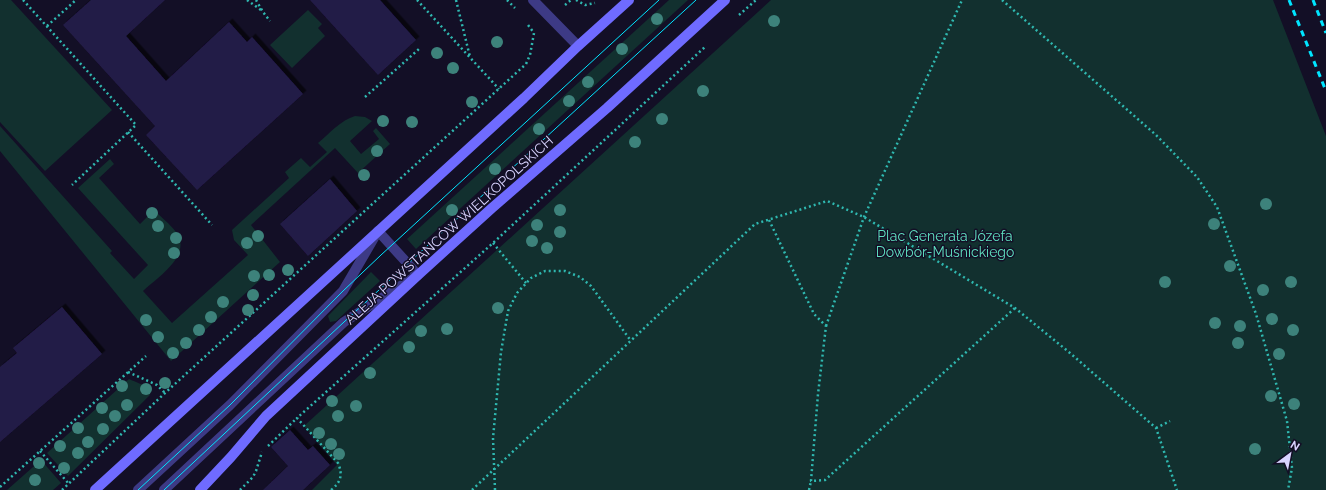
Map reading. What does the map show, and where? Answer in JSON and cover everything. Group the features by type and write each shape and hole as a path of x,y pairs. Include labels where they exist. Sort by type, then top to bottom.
{"street":[{"path":"533,0 578,46"},
{"path":"95,490 524,98 629,0"},
{"name":"ALEJA POWSTAŃCÓW WIELKOPOLSKICH","path":"200,490 266,416 418,275 492,208 607,108 725,0"},
{"path":"164,490 344,322 418,275 378,231"},
{"path":"138,490 234,401 343,291 378,231"}],"path":[{"path":"23,0 136,125 72,185"},
{"path":"47,26 76,0"},
{"path":"247,0 263,12"},
{"path":"256,0 270,21"},
{"path":"417,0 499,89"},
{"path":"456,0 471,58"},
{"path":"507,0 519,13"},
{"path":"576,0 585,5 594,4 598,0"},
{"path":"739,16 756,0"},
{"path":"808,490 811,481 818,394 826,326 864,216 962,0"},
{"path":"1002,0 1156,135 1197,177 1217,207 1256,314 1287,421 1292,468 1288,490"},
{"path":"62,490 165,393 526,64 530,55 534,34 527,23"},
{"path":"240,490 253,477 261,454 297,418 493,243 710,42"},
{"path":"366,97 419,49"},
{"path":"128,132 212,225"},
{"path":"472,490 756,224 827,201 864,216 1014,308 1070,353 1156,428 1177,490"},
{"path":"769,220 814,314 826,326"},
{"path":"493,243 526,283"},
{"path":"495,490 493,438 501,352 508,311 516,293 531,278 545,271 565,271 580,277 591,286 631,341"},
{"path":"811,481 825,480 1014,308"},
{"path":"0,487 146,356"},
{"path":"128,372 157,385 165,393"},
{"path":"297,418 338,463 341,472 340,480 336,487 331,490"},
{"path":"1156,428 1170,421"},
{"path":"40,451 69,484"}],"green space":[{"path":"0,0 11,0 112,110 45,171 0,122"},
{"path":"669,0 688,0 416,249 407,239"},
{"name":"Plac Generała Józefa Dowbór-Muśnickiego","path":"771,0 1273,0 1326,136 1326,490 312,490 337,465 304,426"},
{"path":"308,10 322,24 318,28 325,36 292,68 270,45"},
{"path":"355,116 365,117 372,121 350,141 361,154 379,139 373,131 376,128 390,144 358,173 335,148 251,225 280,262 171,361 0,151 0,126 112,251 110,253 134,279 148,265 78,188 110,159 114,164 99,178 140,224 154,210 174,229 180,241 180,249 172,265 143,291 172,323 248,255 234,240 232,230 289,178 285,172 301,158 310,167 327,152 318,143 340,124"},
{"path":"371,272 380,281 336,321 330,322 328,316"},
{"path":"129,379 145,387 150,395 68,476 47,453"},
{"path":"41,460 61,483 53,490 7,490"}],"building":[{"path":"91,0 165,0 126,36 166,81 229,22 247,42 252,37 303,94 197,190 146,135 155,126 63,25"},
{"path":"310,0 380,0 416,40 378,75"},
{"path":"330,179 357,211 308,256 280,224"},
{"path":"62,307 102,354 0,442 0,367 17,353 13,348"},
{"path":"290,430 308,450 313,446 330,465 303,490 263,490 288,466 271,447"}],"tram line":[{"path":"138,490 230,405 343,291 381,255 659,0"},
{"path":"164,490 344,322 696,0"}],"railway":[{"path":"1289,0 1326,91"},
{"path":"1313,0 1326,33"}]}
